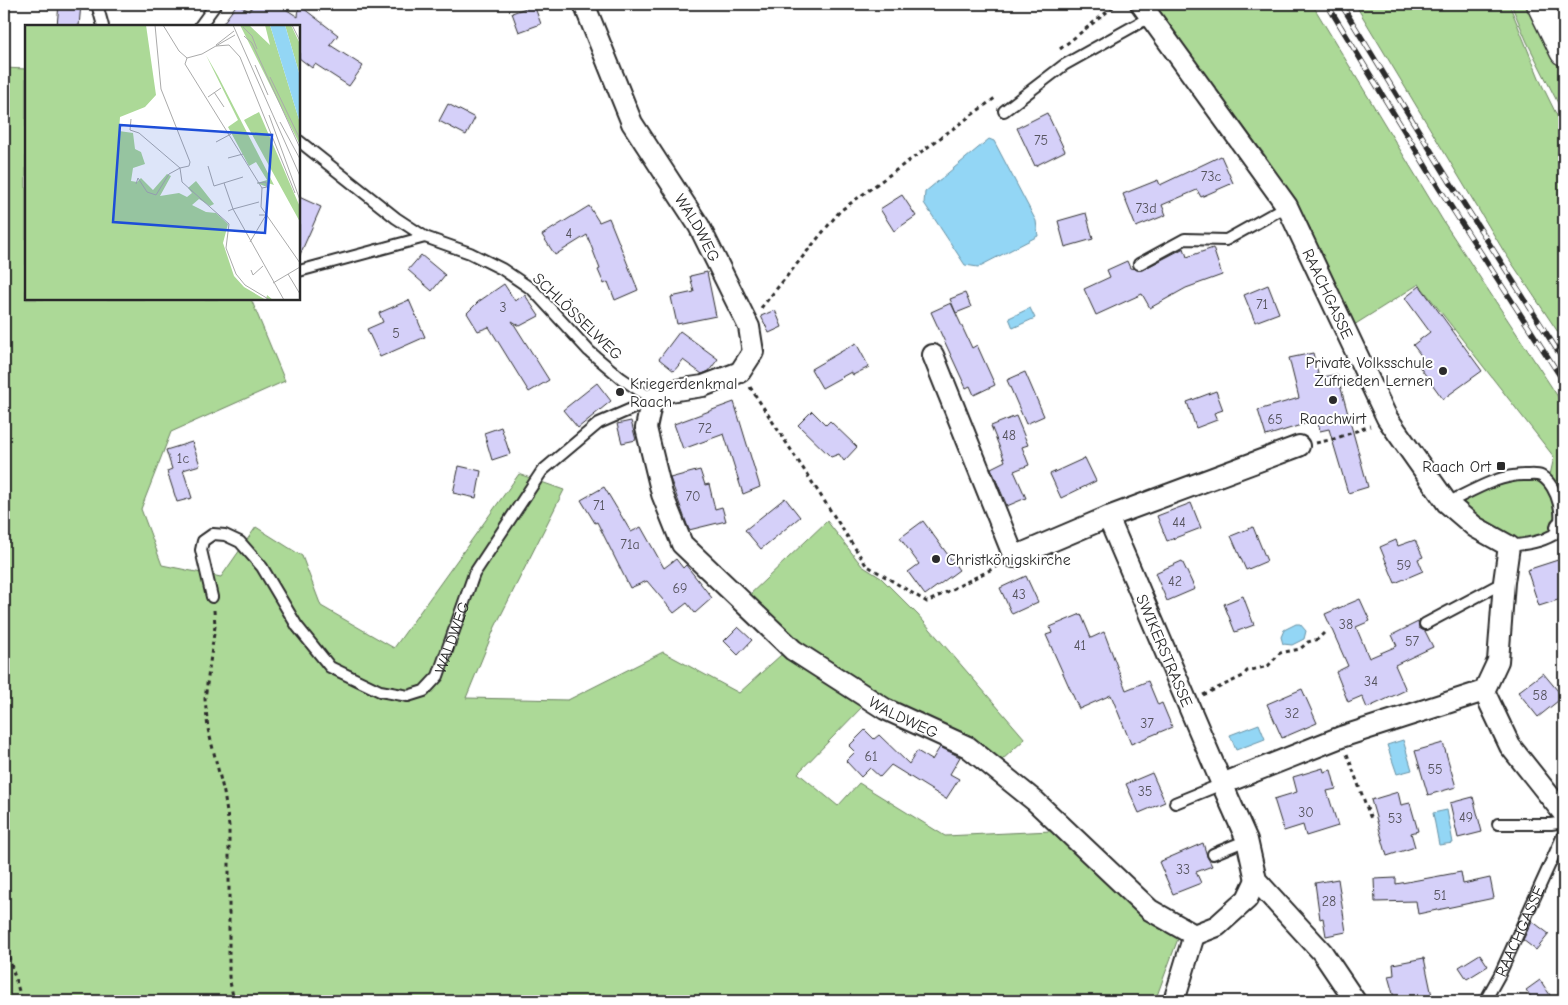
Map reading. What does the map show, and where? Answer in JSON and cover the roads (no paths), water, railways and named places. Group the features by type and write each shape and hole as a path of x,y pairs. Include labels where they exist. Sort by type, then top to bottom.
{"main road":[{"path":"1540,4 1564,51"}],"street":[{"name":"WALDWEG","path":"584,4 632,123 700,226 749,327 753,352 740,372 703,386 670,391 652,399 646,428 662,494 682,544 793,650 885,709 968,747 1035,801 1150,910 1194,935"},
{"name":"RAACHGASSE","path":"1145,10 1287,206 1387,418 1447,503 1475,527 1508,546"},
{"path":"933,355 1014,557 1108,517 1299,446"},
{"name":"SWIKERSTRASSE","path":"1108,517 1186,703 1247,840 1256,880 1322,952 1354,1001"},
{"path":"1222,784 1341,736 1484,691 1498,661 1508,546"},
{"path":"1484,691 1510,746 1564,814"},
{"path":"1174,1001 1194,935 1217,926 1247,899 1256,880"}],"lane":[{"path":"97,4 103,25"},
{"path":"201,25 216,4"},
{"path":"1004,111 1064,65 1145,10"},
{"name":"SCHLÖSSELWEG","path":"300,142 396,218 425,236 470,253 502,269 533,290 589,351 621,378 652,399"},
{"path":"1139,264 1185,239 1226,240 1287,206"},
{"path":"300,271 425,236"},
{"name":"WALDWEG","path":"212,597 201,550 203,541 213,534 225,535 240,542 262,567 297,626 330,667 380,691 408,696 424,691 438,676 474,574 542,471 599,423 652,399"},
{"path":"1447,503 1504,477 1541,476 1556,491 1562,514 1562,527 1554,535 1533,543 1508,546"},
{"path":"1424,624 1504,582"},
{"path":"1176,803 1222,784"},
{"path":"1498,824 1551,824 1564,822"},
{"name":"RAACHGASSE","path":"1485,1001 1500,974 1564,833"},
{"path":"1213,854 1247,840"}],"water":[{"path":"989,139 994,141 1036,221 1038,236 978,267 965,265 924,203 925,192"},
{"path":"1030,308 1035,318 1013,328 1009,318"},
{"path":"1300,624 1306,631 1304,639 1292,645 1283,644 1281,637 1284,630"},
{"path":"1259,724 1265,739 1236,750 1230,735"},
{"path":"1403,740 1412,770 1397,774 1387,745"},
{"path":"1447,810 1453,843 1439,845 1433,813"}],"railway":[{"path":"1327,4 1439,188 1564,382"},
{"path":"1341,4 1450,182 1564,361"}],"place":[{"name":"Private Volksschule Zufrieden Lernen","path":"1443,371"},
{"name":"Kriegerdenkmal Raach","path":"620,392"},
{"name":"Raachwirt","path":"1333,400"},
{"name":"Raach Ort","path":"1501,466"},
{"name":"Christkönigskirche","path":"936,559"}]}
